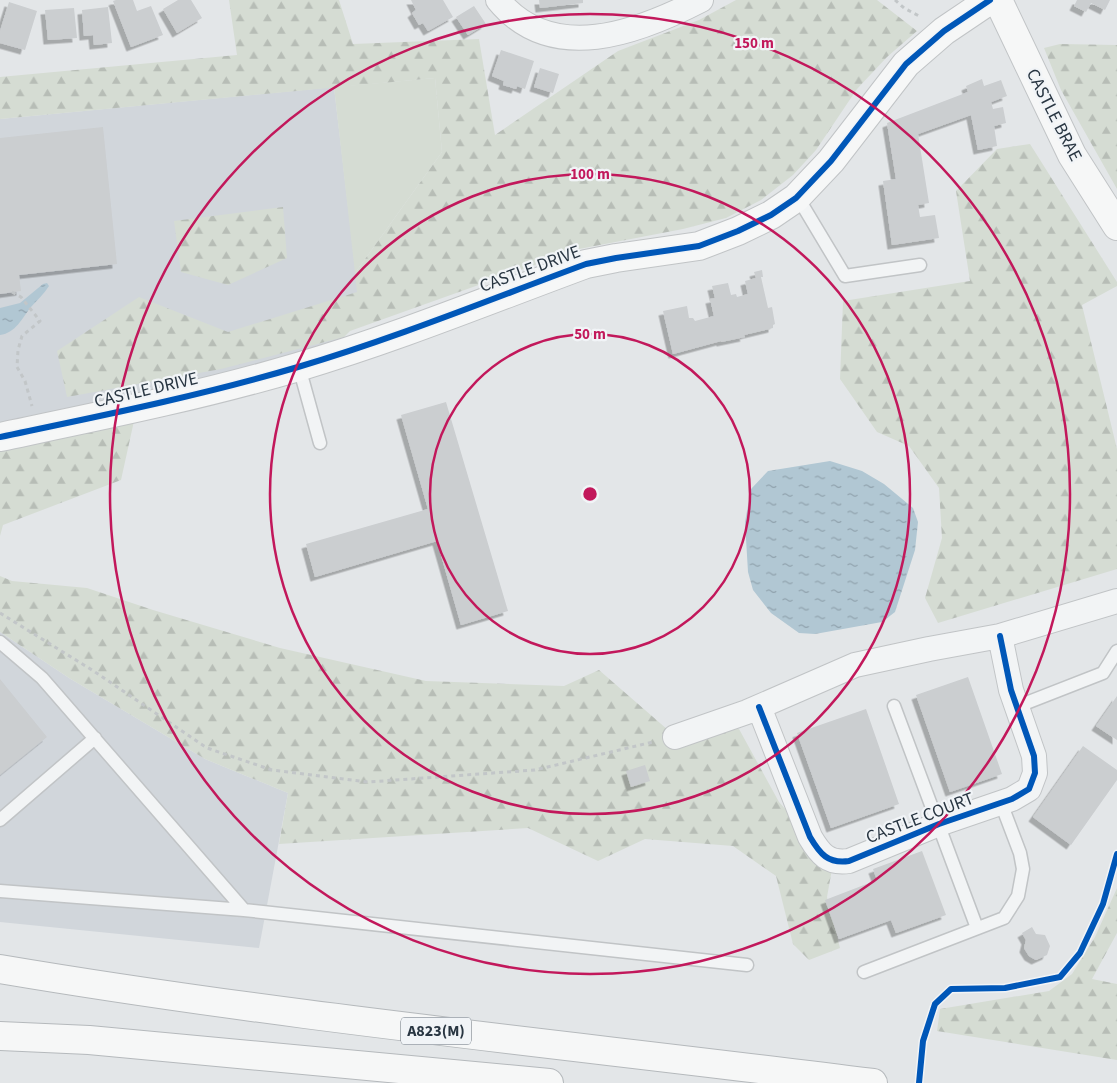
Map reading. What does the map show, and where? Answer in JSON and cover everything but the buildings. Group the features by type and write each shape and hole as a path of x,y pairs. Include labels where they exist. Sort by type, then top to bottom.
{"main road":[{"name":"CASTLE DRIVE","path":"0,437 180,398 299,367 340,354 586,264 699,246 738,231 770,215 796,198 831,161 906,64 944,31 990,0"},
{"name":"CASTLE BRAE","path":"998,0 1072,155 1117,226"},
{"name":"A823(M)","path":"0,969 119,989 406,1028 873,1083"},
{"name":"A823(M)","path":"0,1036 89,1040 549,1083"}],"street":[{"path":"498,0 505,8 534,28 550,34 580,38 612,35 636,28 677,12 701,0"},
{"path":"675,737 759,706 855,665 1000,636 1117,601"},
{"name":"CASTLE COURT","path":"759,706 810,837 817,849 826,858 838,863 849,861 939,824 1012,799 1028,789 1035,773 1034,756 1016,707 1000,636"}],"lane":[{"path":"796,198 803,206 845,276 920,264"},
{"path":"299,367 320,443"},
{"path":"0,642 42,678 244,910"},
{"path":"1016,707 1103,672 1117,651"},
{"path":"894,706 977,928"},
{"path":"0,820 95,738"},
{"path":"864,972 1004,918 1018,896 1023,869 1020,854 1000,803"},
{"path":"0,891 244,910 747,964"}],"path":[{"path":"896,0 904,8 920,17 929,14"},
{"path":"12,292 21,297 40,320 22,336 18,350 17,367 25,381 38,429"},
{"path":"0,612 92,670 207,748 272,770 368,782 535,770 675,737"}],"shaded area":[{"path":"334,87 358,292 339,354 0,437 0,119"},
{"path":"0,632 69,678 205,759 288,793 259,948 0,922"}],"green space":[{"path":"229,0 339,0 353,44 479,39 495,135 618,51 699,20 736,0 877,0 917,31 887,57 857,89 816,150 793,175 761,200 726,218 683,229 579,249 350,331 344,337 221,369 67,397 57,351 139,297 228,332 357,292 355,273 442,152 435,78 0,119 0,77 237,55"},
{"path":"1060,44 1117,45 1117,189 1061,90 1044,48"},
{"path":"435,78 442,152 355,273 334,87"},
{"path":"1030,144 1117,282 1117,286 1082,305 1117,449 1117,569 938,623 925,598 942,538 939,488 909,446 877,432 840,379 843,301 970,281 956,191 997,149"},
{"path":"283,207 287,258 228,285 181,272 174,221"},
{"path":"134,421 121,480 3,525 0,536 0,450"},
{"path":"0,576 12,581 87,588 280,648 426,681 564,686 599,670 668,730 739,729 779,802 810,837 832,869 827,897 840,948 809,960 793,944 776,876 733,846 645,839 598,861 528,828 279,844 288,793 205,759 69,678 0,632"},
{"path":"1117,888 1117,933 1092,979 1117,984 1117,1060 937,1031 940,1009 1049,991 1072,974 1095,937"}],"water":[{"path":"47,283 49,286 47,289 18,324 6,334 0,335 0,308 20,303 43,284"},
{"path":"830,461 862,471 884,484 913,508 918,522 915,550 895,612 882,622 815,634 799,633 771,613 753,590 748,572 745,522 751,489 768,471"}],"cycle path":[{"path":"0,437 150,405 298,367 371,344 586,264 699,246 738,231 771,215 796,198 831,161 906,64 944,31 990,0"},
{"path":"759,707 810,837 825,857 835,861 849,861 939,824 1012,799 1029,789 1035,773 1034,756 1011,690 1000,636"},
{"path":"919,1083 923,1041 935,1004 951,989 1005,988 1060,977 1080,953 1103,904 1117,854"}]}
